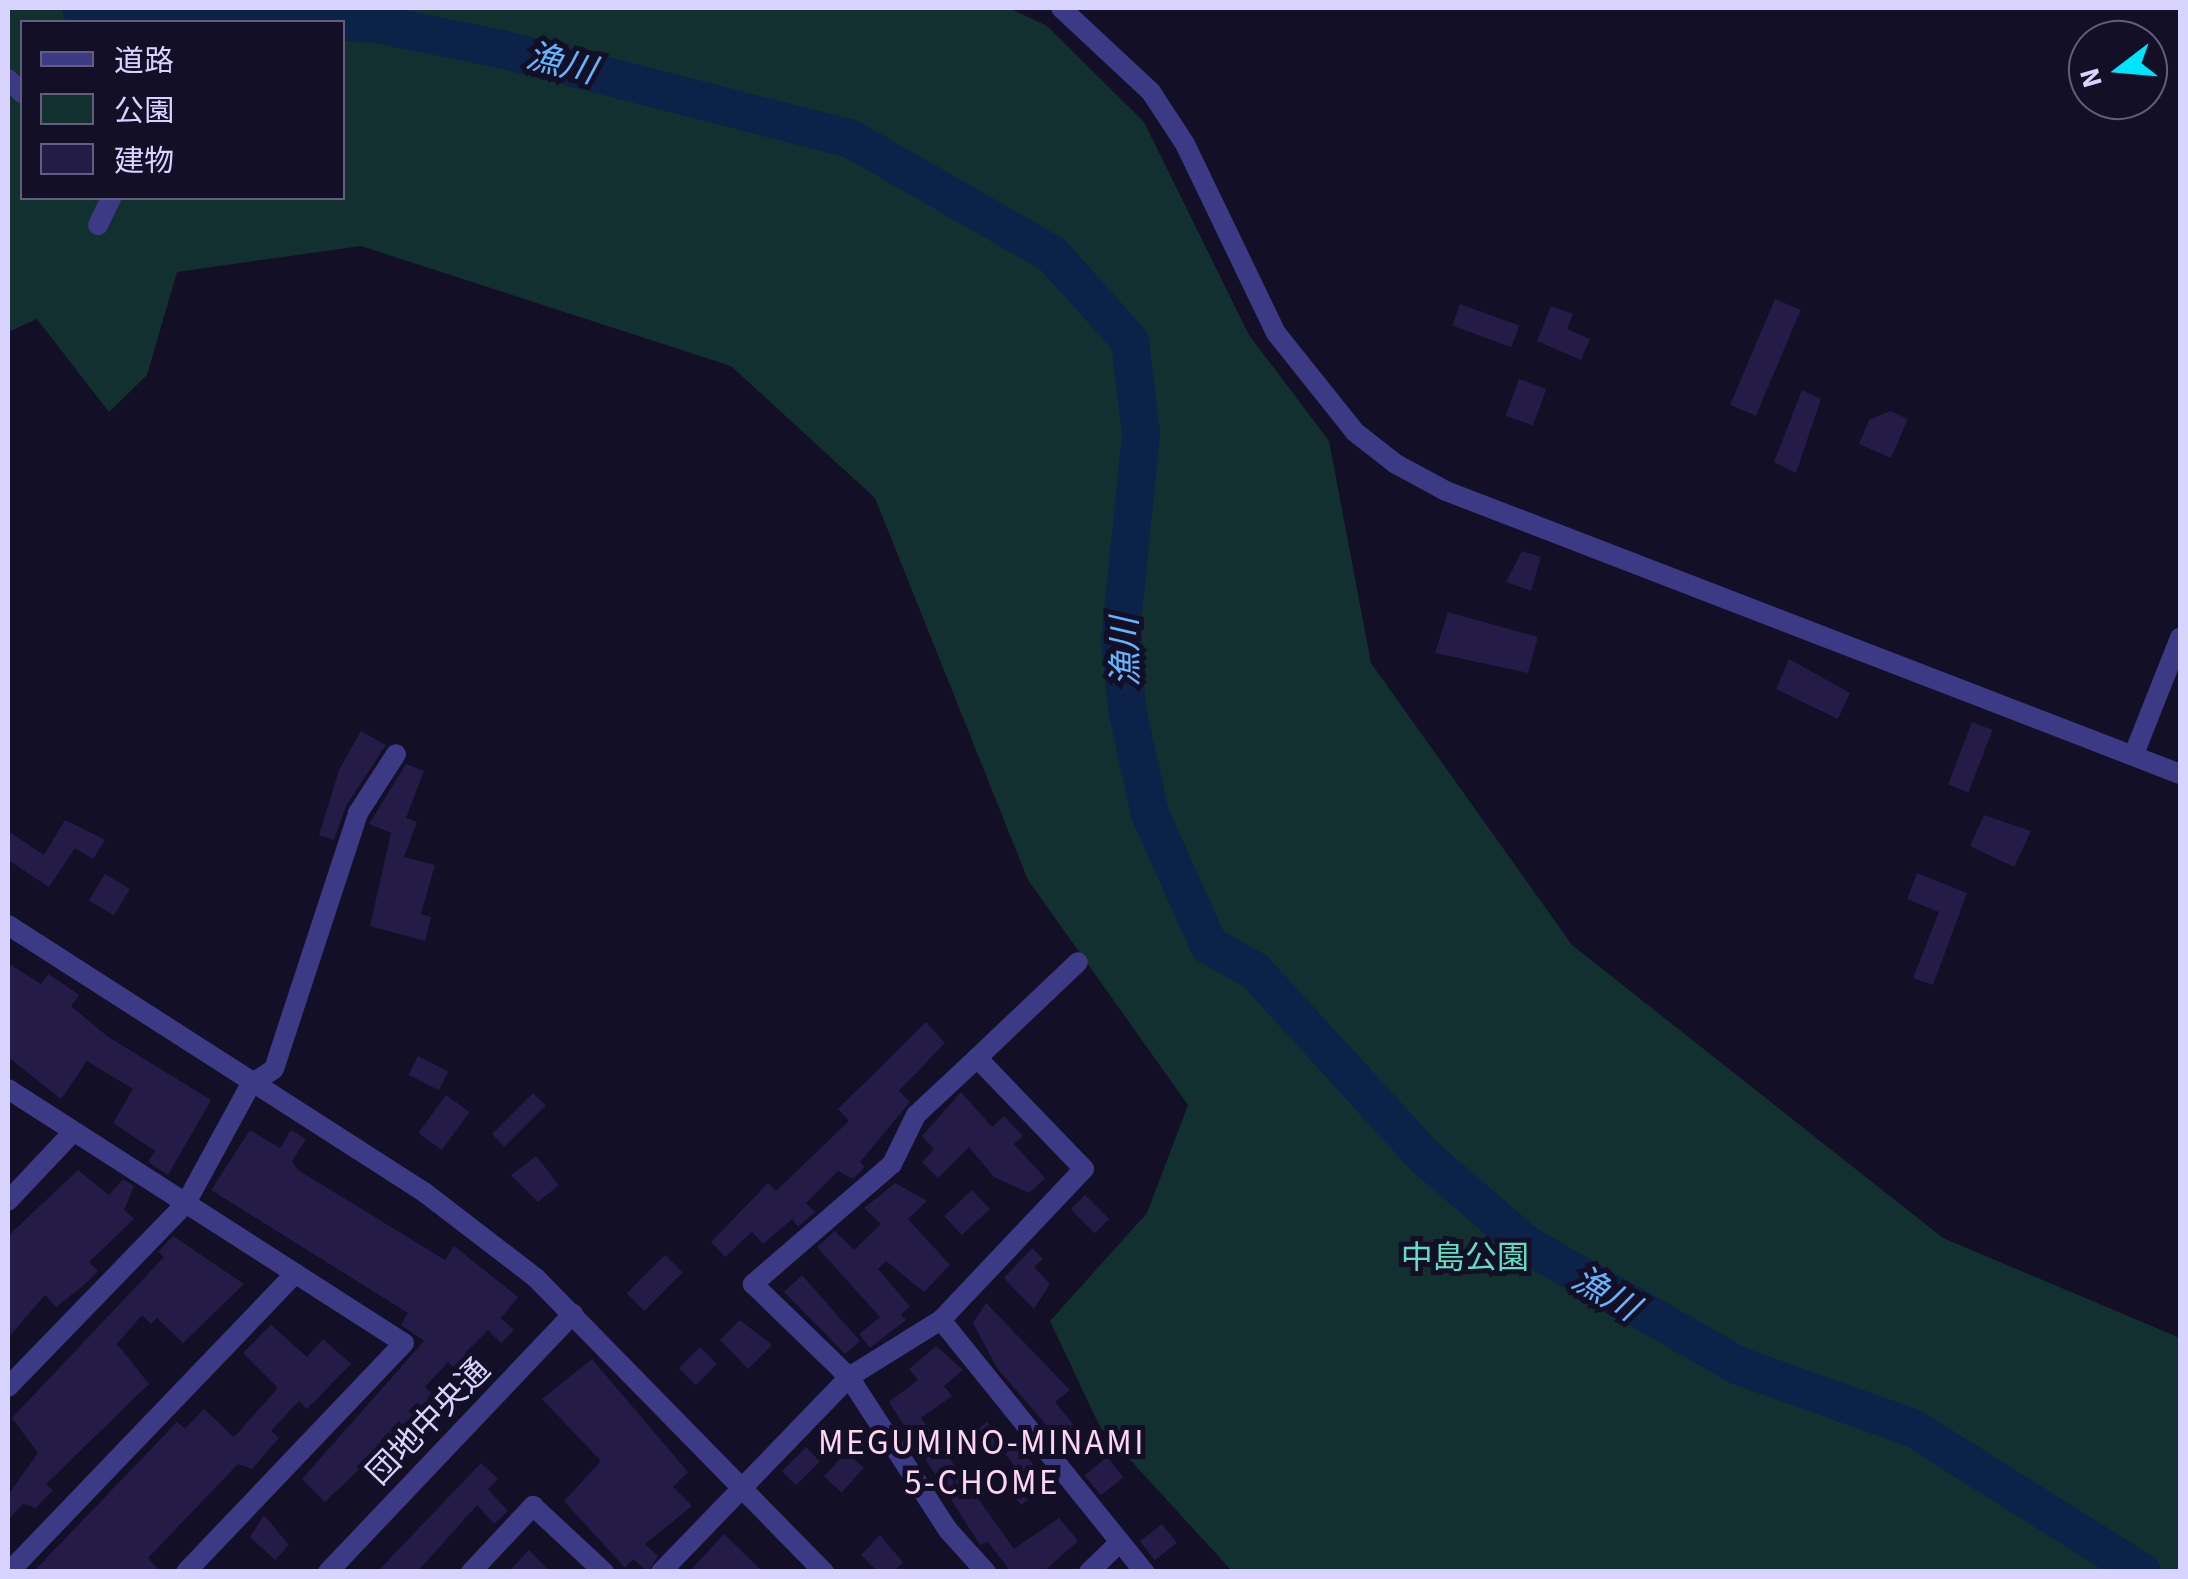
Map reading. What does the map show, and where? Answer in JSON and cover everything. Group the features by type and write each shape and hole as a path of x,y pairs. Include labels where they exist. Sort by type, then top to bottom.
{"street":[{"path":"1062,8 1151,92 1185,144 1276,333 1355,432 1396,464 1446,491 2180,774"},
{"path":"98,226 110,200"},
{"path":"2134,754 2180,638"},
{"path":"8,1387 186,1203 251,1084 274,1069 358,813 396,754"},
{"path":"8,925 424,1192 573,1314 824,1572"},
{"path":"986,1572 948,1530 849,1377 754,1284 892,1164 916,1115 1078,962"},
{"path":"661,1572 849,1377 941,1320 1084,1169 977,1058"},
{"path":"8,1090 404,1343 186,1572"},
{"path":"8,1202 74,1132"},
{"path":"9,1572 296,1274"},
{"name":"団地中央通","path":"328,1572 573,1314"},
{"path":"941,1320 1144,1572"},
{"path":"471,1572 533,1506 604,1572"},
{"path":"1088,1572 1120,1543"}],"green space":[{"name":"中島公園","path":"8,8 1009,8 1047,26 1144,122 1249,335 1329,441 1371,663 1572,945 1943,1238 2180,1338 2180,1571 1232,1571 1100,1427 1050,1321 1147,1213 1188,1105 1028,880 875,498 731,366 361,246 177,272 147,375 109,412 37,319 8,332"}],"building":[{"path":"1775,299 1801,310 1756,416 1730,405"},
{"path":"1460,304 1519,326 1511,347 1452,326"},
{"path":"1551,306 1573,314 1567,329 1590,339 1581,360 1537,341"},
{"path":"1519,379 1546,389 1533,426 1506,416"},
{"path":"1802,390 1821,399 1796,473 1774,462"},
{"path":"1890,411 1908,419 1891,458 1859,444 1869,420"},
{"path":"1522,551 1541,557 1531,591 1506,582"},
{"path":"1448,612 1538,637 1528,673 1435,653"},
{"path":"1789,659 1850,693 1838,719 1776,689"},
{"path":"1972,722 1993,730 1969,792 1948,785"},
{"path":"361,731 386,745 346,806 334,840 319,835 339,770"},
{"path":"406,764 424,771 406,818 417,822 404,857 435,865 421,914 431,917 425,941 370,926 391,833 369,824"},
{"path":"1984,815 2031,831 2014,867 1970,846"},
{"path":"65,820 105,840 93,859 75,848 49,887 8,860 8,831 44,855"},
{"path":"1917,873 1967,893 1933,985 1913,978 1939,912 1907,899"},
{"path":"105,874 130,889 114,916 89,901"},
{"path":"8,963 41,984 48,974 59,981 79,995 71,1006 107,1036 211,1100 168,1175 148,1162 155,1151 113,1123 133,1089 87,1061 61,1099 8,1057"},
{"path":"926,1022 945,1043 899,1091 910,1102 860,1162 865,1167 853,1179 838,1171 806,1203 815,1212 798,1227 792,1219 763,1244 752,1232 725,1257 711,1242 768,1183 776,1191 849,1121 838,1109"},
{"path":"418,1056 448,1071 439,1090 408,1075"},
{"path":"961,1092 992,1127 1004,1116 1023,1136 1014,1144 1045,1178 1029,1193 994,1177 969,1147 938,1178 922,1162 934,1149 922,1136"},
{"path":"533,1093 546,1106 505,1147 492,1134"},
{"path":"446,1095 469,1112 442,1150 418,1133"},
{"path":"250,1130 280,1148 291,1130 306,1139 292,1161 298,1170 445,1260 454,1246 518,1297 501,1318 514,1330 501,1343 488,1330 465,1353 473,1361 461,1374 448,1362 425,1387 435,1397 325,1502 302,1479 424,1341 401,1325 408,1313 211,1190"},
{"path":"536,1156 559,1185 538,1202 511,1175"},
{"path":"78,1170 109,1195 123,1179 134,1186 124,1210 134,1219 89,1262 98,1271 84,1285 56,1307 45,1295 8,1338 8,1236"},
{"path":"895,1183 927,1201 908,1219 950,1265 924,1292 886,1261 878,1269 910,1306 901,1315 906,1320 870,1348 859,1334 880,1317 817,1247 835,1231 854,1250 881,1224 864,1208"},
{"path":"972,1190 990,1209 962,1235 944,1216"},
{"path":"1085,1195 1109,1219 1095,1233 1071,1209"},
{"path":"173,1236 244,1284 183,1343 157,1318 151,1324 142,1315 117,1344 149,1384 46,1484 53,1490 36,1508 23,1504 8,1520 8,1495 38,1453 12,1418 164,1257 158,1252"},
{"path":"1032,1248 1043,1259 1034,1267 1050,1284 1034,1309 1004,1278"},
{"path":"665,1255 683,1273 644,1311 627,1293"},
{"path":"802,1275 860,1341 845,1354 784,1292"},
{"path":"986,1303 1070,1390 1055,1402 1077,1429 1061,1442 997,1368 973,1323"},
{"path":"740,1320 772,1345 748,1369 720,1340"},
{"path":"271,1325 307,1357 323,1339 351,1364 307,1409 299,1401 271,1431 279,1438 252,1469 238,1464 148,1558 161,1572 33,1572 177,1422 185,1429 204,1409 234,1437 278,1388 243,1353"},
{"path":"936,1346 963,1370 944,1386 952,1396 921,1418 1014,1549 1059,1518 1078,1541 1043,1572 1011,1572 988,1542 980,1545 889,1402 918,1380 909,1369"},
{"path":"700,1347 717,1364 696,1385 679,1368"},
{"path":"592,1359 688,1472 673,1487 692,1506 645,1544 658,1556 648,1572 633,1559 625,1568 564,1501 601,1461 542,1399"},
{"path":"987,1422 1002,1441 984,1454 970,1436"},
{"path":"1018,1444 1048,1485 1021,1505 1003,1481 1018,1470 1005,1454"},
{"path":"806,1447 820,1461 796,1485 782,1471"},
{"path":"846,1452 864,1468 842,1493 824,1477"},
{"path":"1107,1457 1123,1477 1101,1495 1084,1475"},
{"path":"481,1463 498,1479 488,1489 508,1511 494,1524 477,1505 417,1572 377,1572"},
{"path":"264,1515 289,1545 275,1560 250,1537"},
{"path":"1162,1524 1177,1543 1155,1560 1140,1541"},
{"path":"724,1534 763,1572 689,1572"},
{"path":"880,1535 903,1562 894,1572 878,1572 861,1555"},
{"path":"529,1550 550,1572 508,1572"}],"waterway":[{"name":"漁川","path":"81,8 104,17 186,12 313,20"},
{"name":"漁川","path":"345,22 377,24 501,49 851,139 1052,254 1130,341 1141,435 1120,641 1128,713 1150,814 1209,945 1255,971 1426,1158 1527,1245 1739,1366 1913,1428 2142,1572"}],"district":[{"name":"MEGUMINO-MINAMI 5-CHOME","path":"982,1463"}]}
